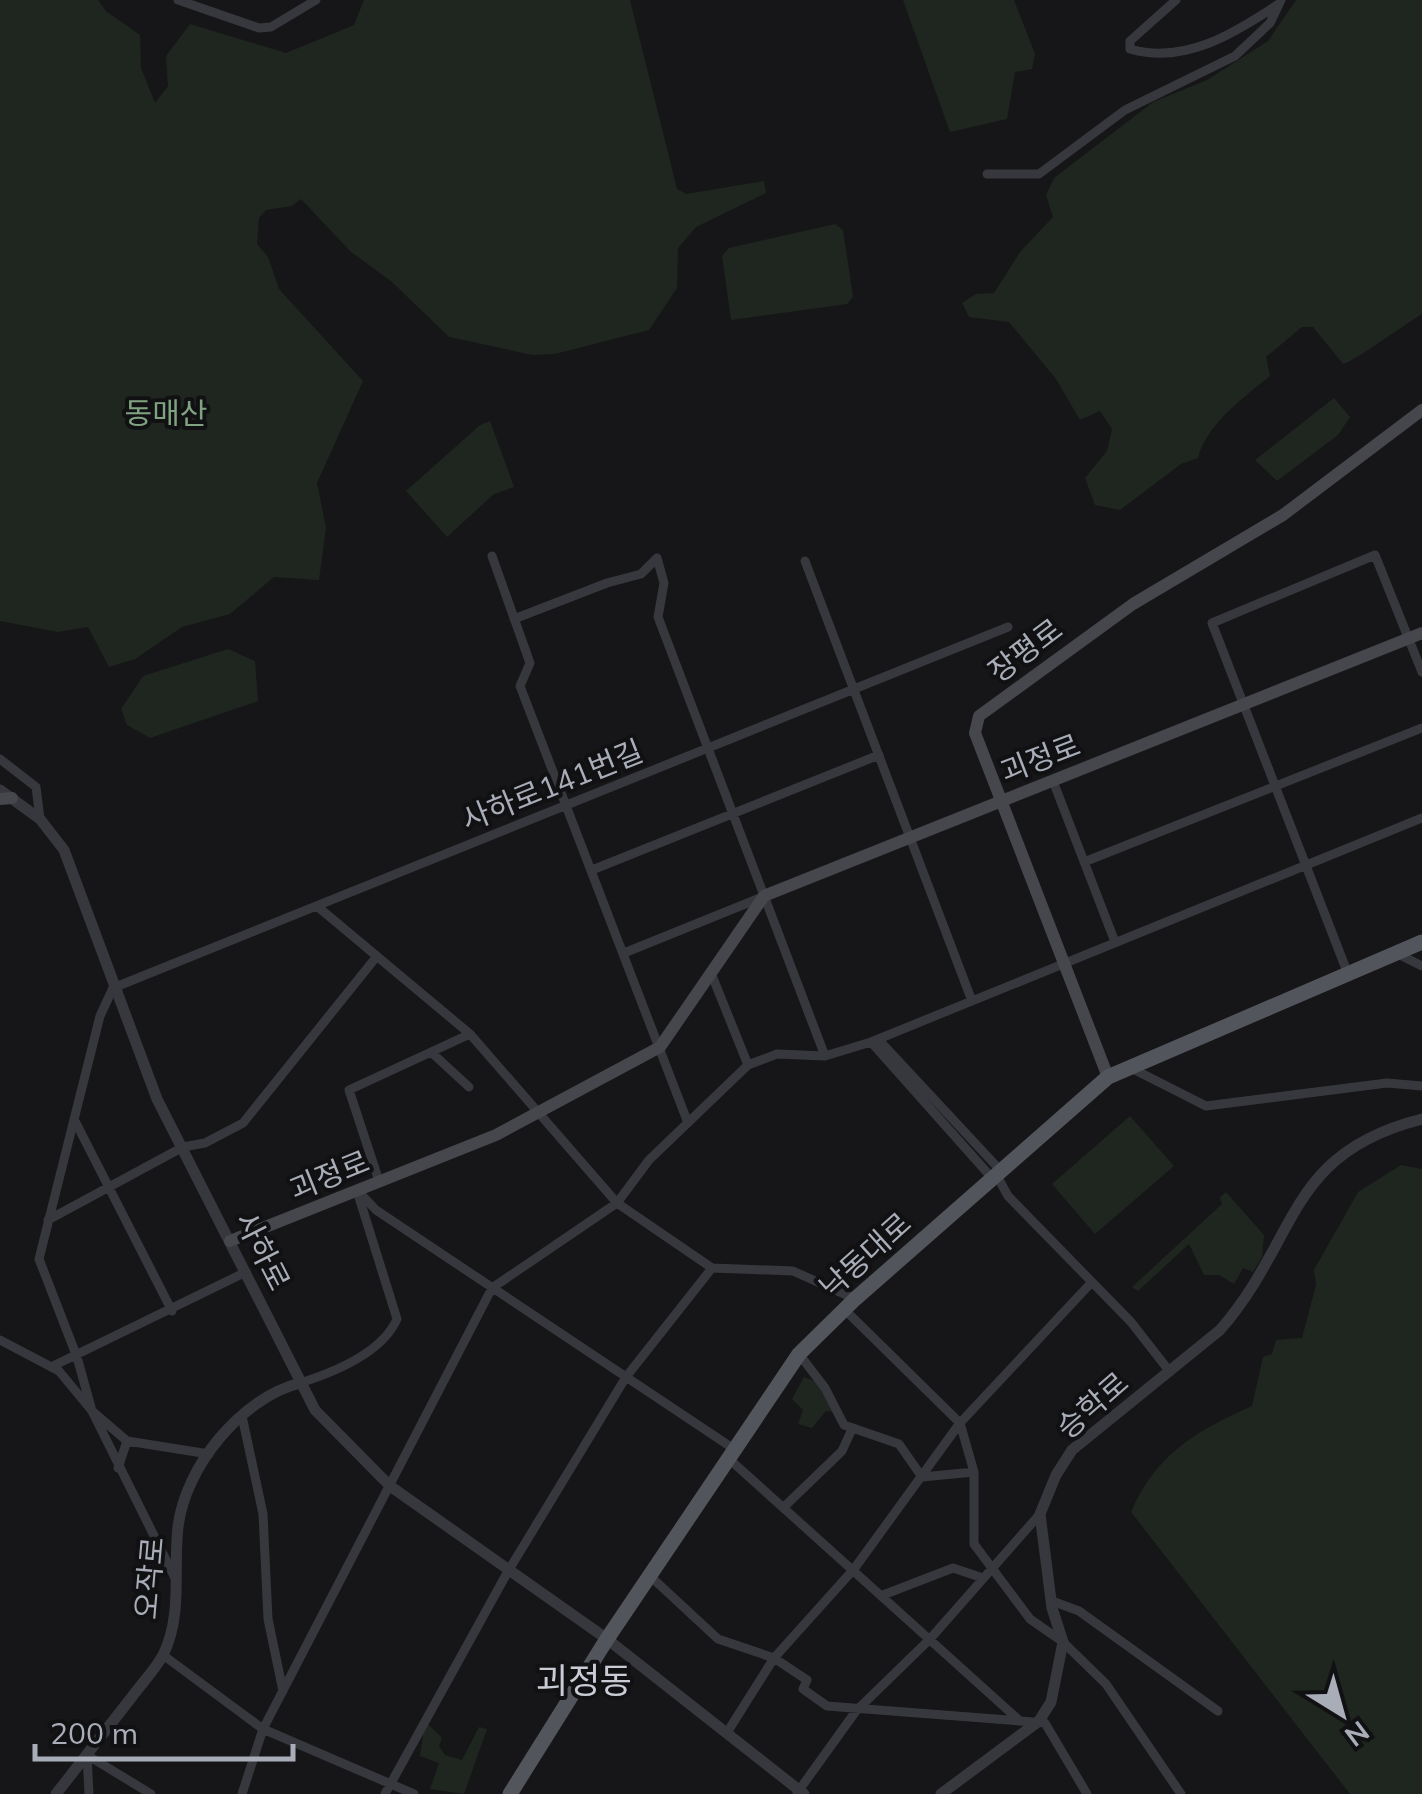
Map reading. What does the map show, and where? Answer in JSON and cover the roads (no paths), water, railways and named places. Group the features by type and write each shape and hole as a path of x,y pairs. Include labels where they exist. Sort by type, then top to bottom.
{"main road":[{"name":"장평로","path":"1108,1077 975,732 979,716 1133,604 1283,515 1422,410"},
{"name":"괴정로","path":"230,1240 496,1135 660,1046 764,896 1415,635"},
{"name":"낙동대로","path":"510,1794 607,1639 799,1354 849,1304 1108,1077 1422,942"}],"street":[{"path":"178,0 259,28 271,26 316,0"},
{"path":"1176,0 1130,41 1130,49 1159,52 1212,43 1280,2"},
{"path":"987,174 1039,174 1125,110 1236,56 1270,23 1280,2"},
{"path":"1348,974 1212,623 1375,554 1415,635 1422,672"},
{"path":"492,556 530,663 520,686 688,1123"},
{"path":"514,618 641,574 657,558 664,583 658,617 825,1056"},
{"path":"805,561 972,1001"},
{"name":"사하로141번길","path":"114,988 1008,627"},
{"path":"1084,862 1422,728"},
{"path":"592,870 879,755"},
{"path":"0,759 36,787 40,819"},
{"path":"1052,781 1115,942"},
{"name":"사하로","path":"4,796 40,819 70,861 147,1074 300,1383 332,1430 390,1486 508,1573 607,1639 728,1730 800,1793"},
{"path":"242,1794 263,1729 492,1288 617,1202 649,1160 748,1065 777,1054 825,1056 875,1041 1422,818"},
{"path":"624,953 764,896"},
{"path":"318,907 470,1034 617,1202 712,1268 793,1271 849,1304 960,1422 974,1472 974,1544 990,1569 1030,1618 1063,1642 1106,1684 1136,1721 1180,1794"},
{"path":"1396,953 1422,966"},
{"path":"48,1220 183,1148 205,1143 243,1124 378,956"},
{"path":"711,973 748,1065"},
{"path":"114,988 100,1016 39,1259 77,1357 92,1412 176,1581"},
{"path":"379,1181 349,1090 470,1034"},
{"path":"875,1041 997,1174 1008,1196 1170,1372"},
{"path":"431,1052 469,1088"},
{"path":"1127,1067 1206,1106 1387,1084 1422,1086"},
{"path":"74,1119 172,1311"},
{"name":"승학로","path":"1040,1514 1072,1450 1170,1372 1239,1308 1314,1180 1333,1158 1382,1129 1422,1119"},
{"path":"358,1191 376,1210 626,1377 730,1454 1020,1720"},
{"path":"300,1383 373,1348 389,1337 397,1319 358,1191"},
{"path":"385,1794 508,1573 626,1377 712,1268"},
{"path":"52,1367 246,1272"},
{"path":"728,1730 774,1658 854,1569 960,1422 1091,1284"},
{"path":"0,1340 52,1367 92,1412 127,1441 208,1454"},
{"path":"799,1354 825,1388 844,1425 899,1444 922,1477"},
{"name":"오작로","path":"56,1794 162,1656 175,1616 178,1524 189,1488 208,1454 242,1416 280,1388 300,1383"},
{"path":"242,1416 264,1514 268,1619 283,1691"},
{"path":"785,1506 842,1451 852,1429"},
{"path":"118,1468 127,1441"},
{"path":"922,1477 974,1472"},
{"path":"800,1793 856,1711 930,1639 980,1577 1040,1514"},
{"path":"941,1794 1039,1721 1050,1702 1063,1642 1052,1604 1040,1514"},
{"path":"883,1595 953,1568 980,1577"},
{"path":"650,1576 718,1638 774,1658 807,1680 803,1690 827,1706 1045,1723 1087,1794"},
{"path":"1030,1618 1052,1604 1079,1611 1218,1711"},
{"path":"162,1656 263,1729 414,1794"},
{"path":"87,1755 89,1794"},
{"path":"87,1755 151,1794"}],"district":[{"name":"괴정동","path":"584,1680"}],"park label":[{"name":"동매산","path":"166,413"}]}
